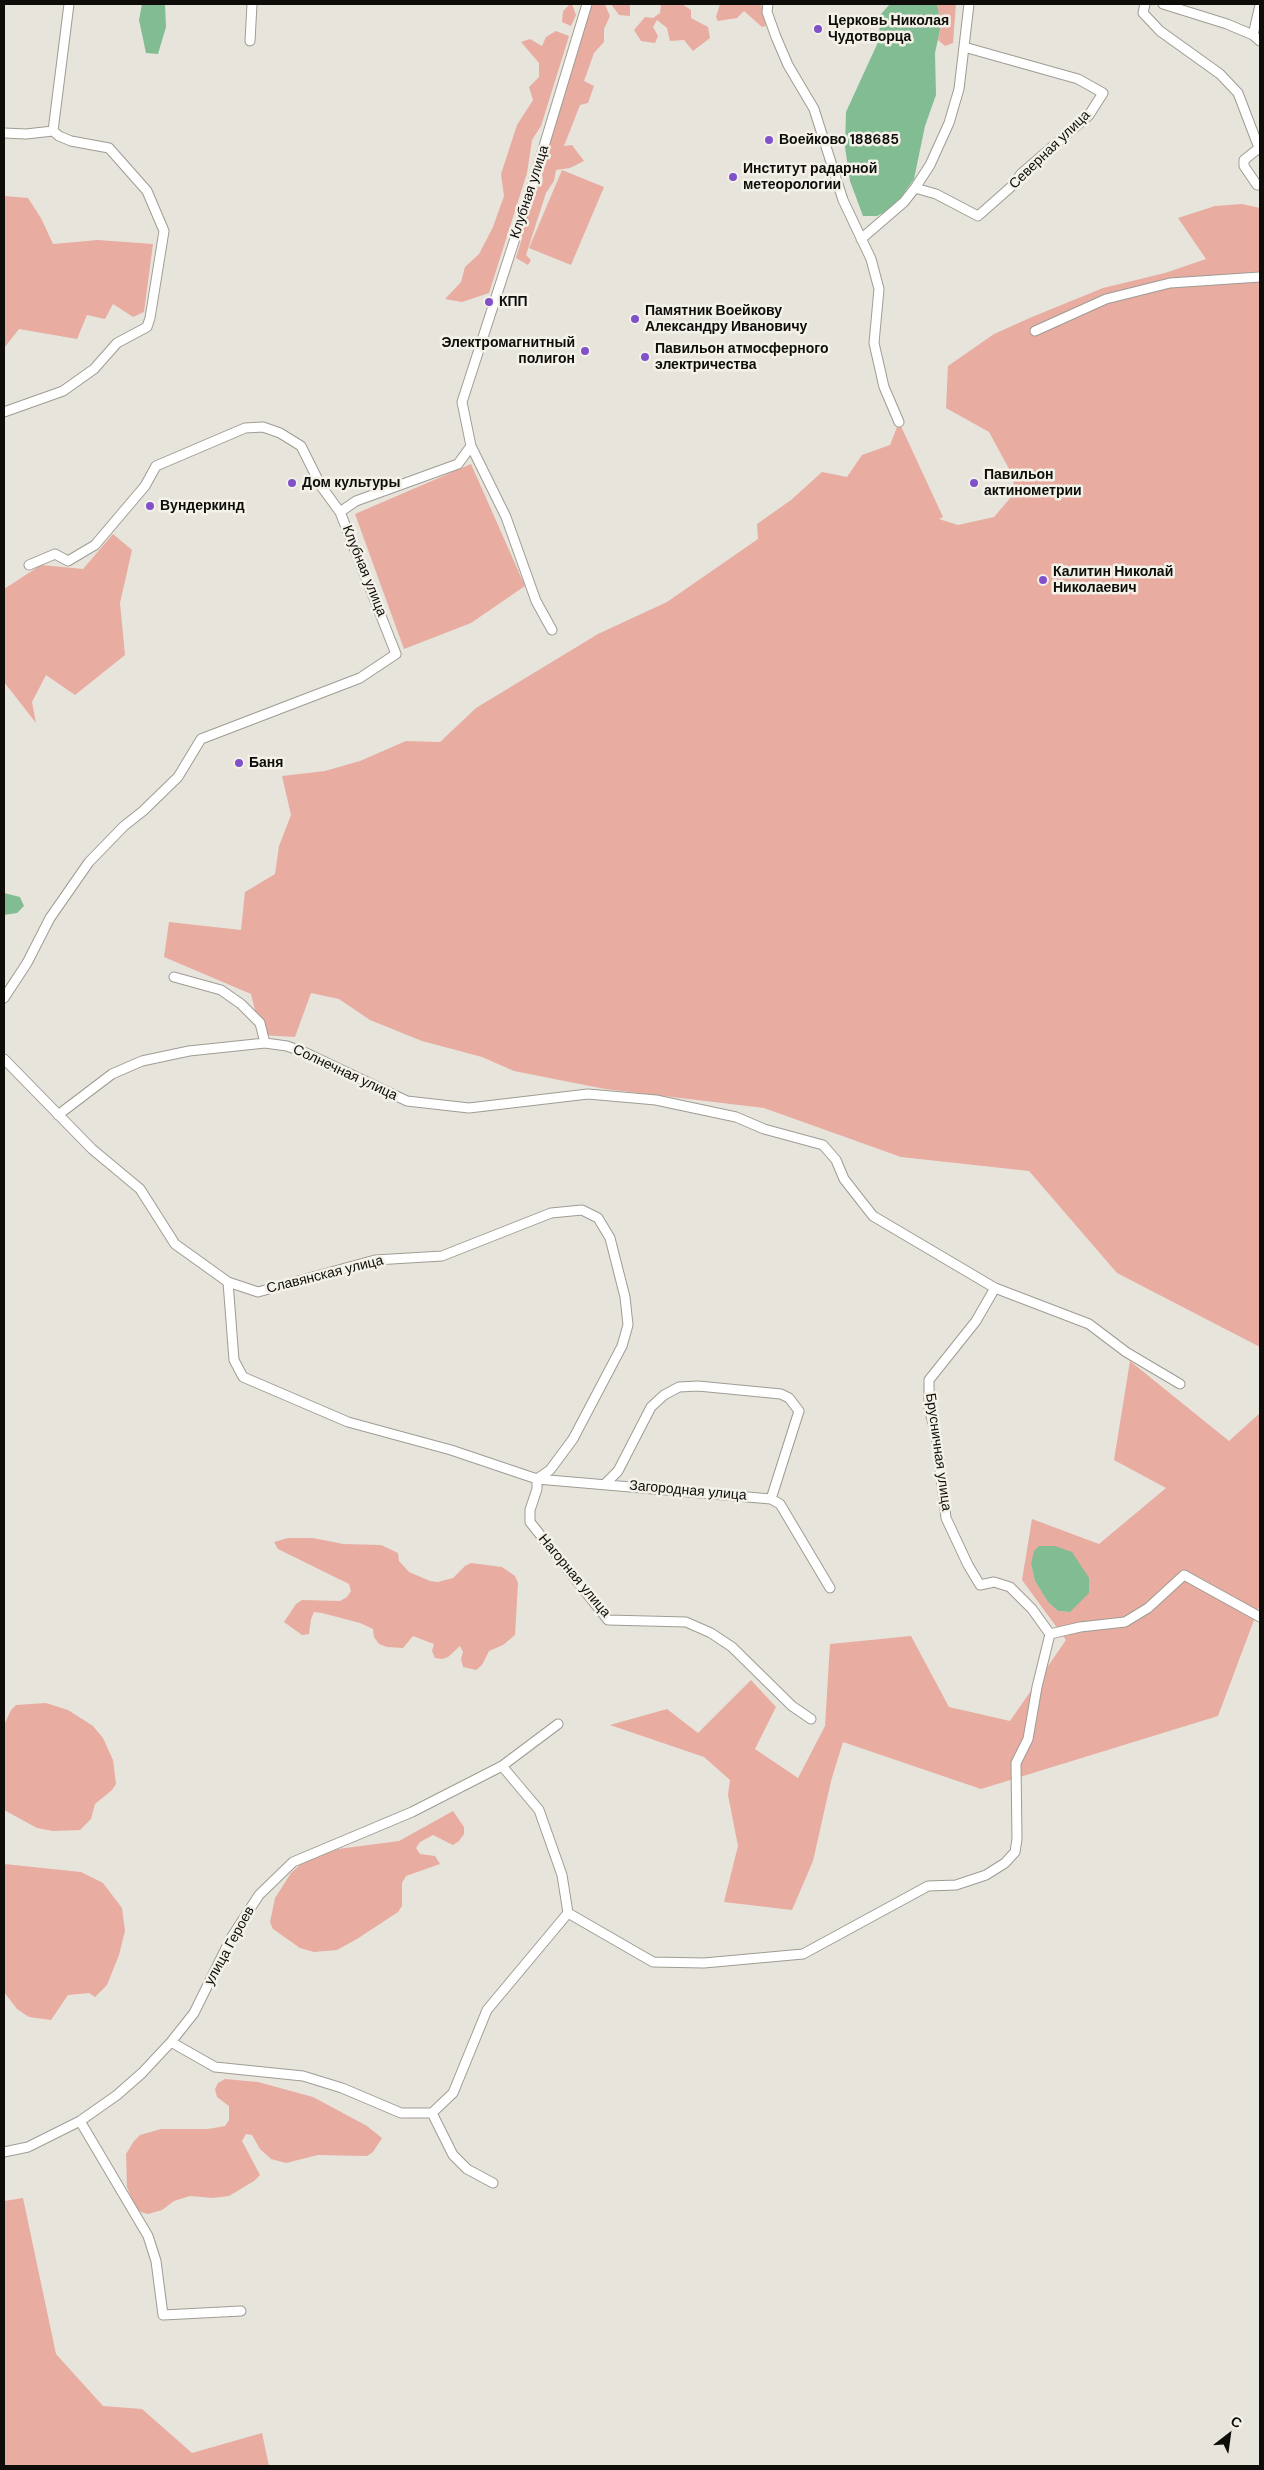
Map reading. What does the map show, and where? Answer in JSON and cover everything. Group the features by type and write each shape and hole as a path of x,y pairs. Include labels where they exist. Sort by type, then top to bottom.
{"street":[{"path":"53,131 69,4"},
{"path":"250,41 252,4"},
{"name":"Клубная улица","path":"4,998 27,963 50,918 89,862 124,826 143,811 178,777 201,739 360,678 396,654 340,512 356,501 458,464 471,446 462,402 531,189 587,4"},
{"path":"768,4 767,12 776,37 788,65 816,116 843,200 871,259 879,289 874,343 884,387 899,422"},
{"path":"861,239 904,202 916,188 930,165 949,123 959,89 969,4"},
{"path":"1145,4 1144,13 1160,31 1220,74 1238,93 1259,148 1244,160 1244,166 1257,184 1260,185"},
{"path":"1163,4 1256,38 1260,5"},
{"name":"Северная улица","path":"916,188 936,194 978,216 1012,186 1021,174 1089,115 1104,93 1078,78 964,47"},
{"path":"4,133 44,133 53,131"},
{"path":"4,412 63,391 94,369 117,343 147,327 150,318 164,231 147,190 109,148 71,141 53,131"},
{"path":"1035,331 1106,299 1161,285 1260,277"},
{"path":"30,564 55,554 68,560 95,545 144,486 156,466 245,428 263,427 280,433 301,446 321,486 340,512"},
{"path":"471,446 506,517 536,601 552,630"},
{"path":"174,977 221,990 242,1004 260,1023 265,1043"},
{"name":"Солнечная улица","path":"58,1115 112,1074 142,1060 189,1051 265,1043 286,1046 306,1053 408,1101 469,1108 588,1094 656,1100 736,1117 764,1130 823,1145 836,1160 844,1179 873,1216 995,1288"},
{"name":"Славянская улица","path":"4,1059 92,1149 140,1189 175,1244 228,1282 258,1292 375,1260 442,1256 551,1213 582,1210 598,1218 610,1238 625,1296 628,1325 622,1346 608,1374 565,1450 550,1470 537,1479"},
{"name":"Загородная улица","path":"228,1282 234,1360 242,1377 348,1422 451,1450 537,1479 771,1499 799,1411 789,1398 781,1394 698,1386 679,1387 664,1395 651,1407 618,1471 605,1484"},
{"path":"995,1288 1089,1324 1126,1352 1180,1384"},
{"name":"Брусничная улица","path":"995,1288 976,1321 929,1380 929,1408 936,1434 946,1518 968,1565 980,1585 994,1582 1010,1586 1032,1609 1050,1634"},
{"name":"Нагорная улица","path":"537,1479 537,1490 530,1510 530,1522 608,1620 686,1622 711,1633 732,1647 792,1706 811,1719"},
{"path":"771,1499 780,1504 830,1588"},
{"path":"568,1913 653,1962 704,1963 803,1954 928,1886 956,1885 986,1875 1005,1862 1015,1852 1017,1839 1016,1763 1028,1739 1037,1687 1050,1634 1080,1627 1125,1622 1148,1608 1184,1575 1260,1617"},
{"name":"улица Героев","path":"4,2152 28,2147 80,2121 117,2095 171,2042 194,2013 232,1938 259,1895 293,1862 412,1812 502,1766 558,1724"},
{"path":"171,2042 215,2067 303,2076 342,2088 401,2113 432,2113 453,2093 487,2010 568,1913 562,1875 538,1810 502,1766"},
{"path":"432,2113 453,2155 468,2169 493,2183"},
{"path":"80,2121 148,2236 156,2261 163,2315 241,2311"}],"shaded area":[{"path":"142,4 165,4 166,27 158,54 146,53 139,20"},
{"path":"572,4 576,15 571,26 562,22 563,11"},
{"path":"589,4 607,4 605,5 610,16 604,29 604,42 594,53 584,81 594,86 588,103 580,105 564,146 572,145 584,161 570,168 556,170 554,181 546,193 526,255 531,260 528,265 516,258 522,238 521,227 536,188 543,181 541,166 575,59 576,48"},
{"path":"611,4 630,4 630,16 619,15"},
{"path":"661,4 682,4 691,10 691,18 708,27 710,38 693,51 684,40 670,41 667,28 657,20 653,27 658,36 655,43 641,41 634,30 645,17 653,18 660,13"},
{"path":"720,4 761,4 766,26 762,27 744,11 737,18 718,21 716,17"},
{"path":"890,4 937,4 941,25 935,53 936,95 925,126 914,179 894,207 877,216 863,216 850,181 845,147 846,112 879,40 880,15"},
{"path":"937,4 956,4 953,43 945,46 938,40 941,25"},
{"path":"556,31 569,36 541,126 532,140 527,173 489,293 462,302 445,299 461,282 465,267 479,254 493,227 504,196 501,174 517,125 533,100 529,87 539,77 539,63 521,42 530,39 542,46 546,37"},
{"path":"562,170 604,187 571,265 529,248"},
{"path":"4,196 28,198 41,218 53,244 98,240 153,244 144,312 133,317 113,304 105,319 87,315 77,339 19,329 4,348"},
{"path":"1242,204 1260,208 1260,1347 1117,1273 1029,1171 901,1157 764,1108 605,1089 514,1071 482,1057 422,1041 370,1020 339,999 311,993 295,1037 261,1035 251,994 164,957 169,922 241,930 245,892 275,874 279,846 291,815 282,776 325,771 360,761 406,741 440,742 476,708 598,634 667,602 758,539 757,524 791,500 822,472 847,477 862,455 890,445 899,422 943,517 939,519 958,525 994,517 1012,496 1014,478 989,432 946,408 948,366 994,334 1032,317 1103,288 1165,273 1206,259 1178,218 1215,206"},
{"path":"471,464 525,586 471,623 404,649 355,514"},
{"path":"113,534 132,550 120,603 125,655 75,695 46,675 32,702 36,723 4,682 4,589 41,565 83,569"},
{"path":"4,893 20,897 24,906 17,913 4,915"},
{"path":"1130,1361 1229,1441 1260,1413 1260,1604 1218,1716 981,1789 843,1742 831,1781 813,1861 792,1910 724,1902 738,1846 728,1795 730,1780 704,1757 610,1725 667,1709 698,1733 751,1680 776,1707 755,1749 798,1778 825,1726 830,1644 911,1636 949,1707 1010,1721 1066,1640 1022,1580 1032,1519 1099,1544 1166,1488 1114,1460","holes":["1031,1564 1070,1612 1058,1611 1048,1602 1035,1581"]},
{"path":"288,1538 313,1538 343,1544 381,1545 398,1553 399,1561 409,1572 430,1581 438,1582 453,1578 465,1566 471,1563 502,1567 515,1576 518,1583 515,1635 503,1645 489,1651 482,1665 476,1670 463,1667 461,1659 463,1652 460,1646 448,1657 442,1659 435,1658 432,1651 434,1644 413,1636 403,1648 387,1647 379,1644 374,1637 373,1629 360,1623 322,1613 314,1612 309,1634 302,1635 284,1622 296,1604 302,1600 340,1601 347,1597 351,1591 349,1584 278,1549 274,1542"},
{"path":"1039,1546 1055,1546 1072,1552 1089,1578 1089,1593 1070,1612 1058,1611 1048,1602 1035,1581 1031,1564 1034,1551"},
{"path":"46,1703 68,1710 93,1726 103,1738 113,1760 116,1784 112,1790 95,1804 91,1819 80,1830 53,1831 37,1828 4,1810 4,1725 11,1710 16,1705"},
{"path":"453,1811 464,1827 464,1834 459,1841 453,1845 433,1835 420,1842 416,1848 420,1854 435,1856 440,1864 406,1876 402,1883 402,1906 398,1912 357,1939 337,1950 314,1952 300,1948 273,1929 270,1922 275,1898 291,1873 302,1863 338,1849 399,1841"},
{"path":"4,1864 81,1872 103,1883 122,1908 125,1931 119,1955 107,1985 95,1997 89,1993 68,1995 51,2020 29,2017 17,2009 4,1992"},
{"path":"225,2079 258,2082 313,2097 367,2126 382,2138 373,2152 367,2156 318,2155 286,2163 271,2159 260,2149 252,2135 246,2134 242,2141 260,2175 254,2181 229,2196 213,2198 190,2196 174,2201 162,2210 148,2214 141,2212 135,2208 127,2187 126,2154 134,2141 140,2135 161,2129 208,2129 225,2126 229,2120 229,2106 217,2097 215,2089 218,2083"},
{"path":"23,2198 56,2354 103,2406 142,2409 192,2453 262,2433 269,2466 4,2466 4,2201"}],"place":[{"name":"Церковь Николая Чудотворца","path":"818,29"},
{"name":"Воейково 188685","path":"769,140"},
{"name":"Институт радарной метеорологии","path":"733,177"},
{"name":"КПП","path":"489,302"},
{"name":"Памятник Воейкову Александру Ивановичу","path":"635,319"},
{"name":"Электромагнитный полигон","path":"585,351"},
{"name":"Павильон атмосферного электричества","path":"645,357"},
{"name":"Дом культуры","path":"292,483"},
{"name":"Павильон актинометрии","path":"974,483"},
{"name":"Вундеркинд","path":"150,506"},
{"name":"Калитин Николай Николаевич","path":"1043,580"},
{"name":"Баня","path":"239,763"}]}
